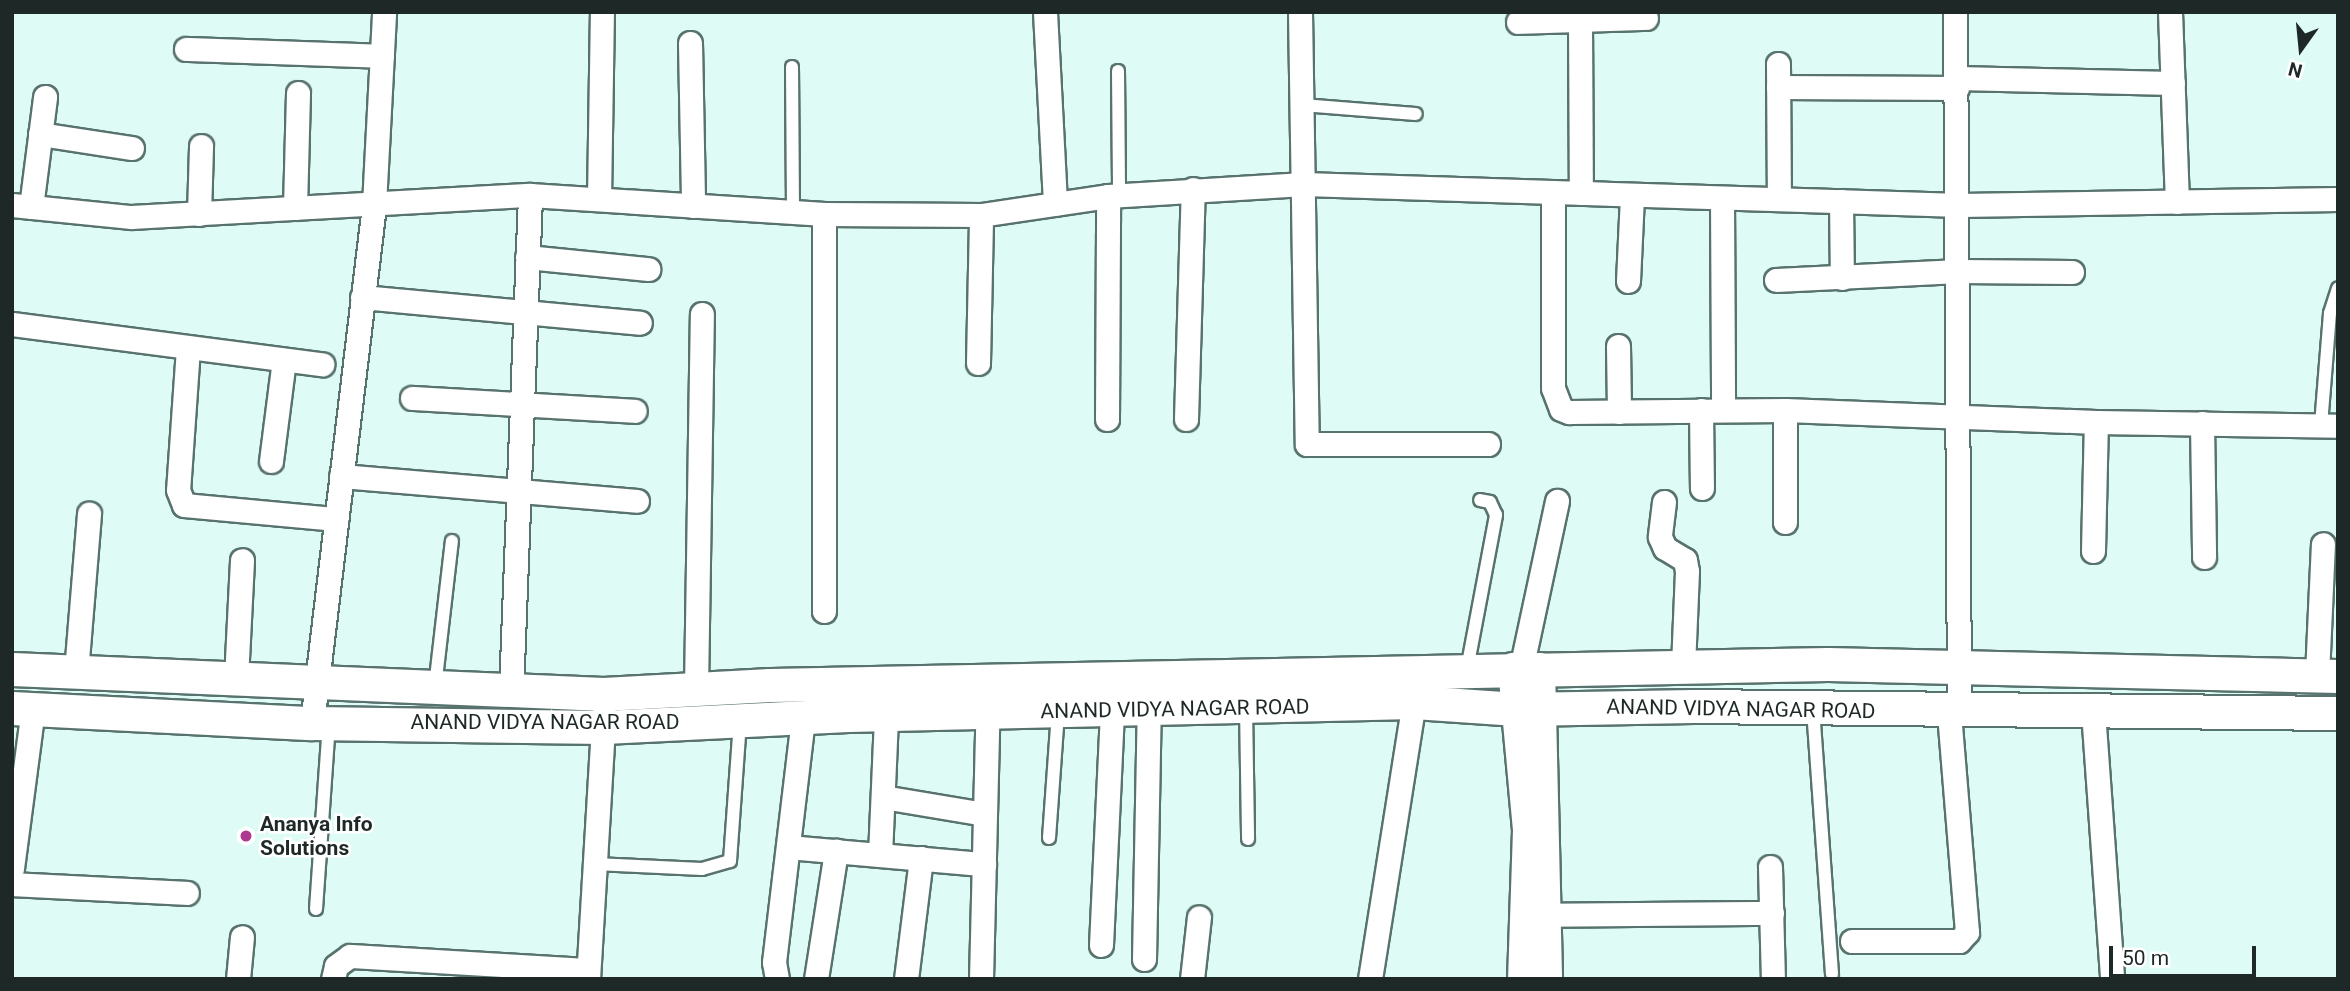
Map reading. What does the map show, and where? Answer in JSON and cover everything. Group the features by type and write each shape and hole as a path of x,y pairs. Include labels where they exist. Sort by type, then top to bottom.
{"main road":[{"name":"ANAND VIDYA NAGAR ROAD","path":"12,670 603,694 989,680 1683,667 1959,665 2327,675"},
{"name":"ANAND VIDYA NAGAR ROAD","path":"23,708 321,723 604,727 1149,706 1414,702 1528,709 2338,713"}],"street":[{"path":"321,723 316,683 374,205 384,12"},
{"path":"599,199 601,12"},
{"path":"1045,12 1055,205"},
{"path":"1300,12 1307,443 1488,444"},
{"path":"1853,940 1959,941 1967,932 1954,711 1959,665 1960,205 1955,12"},
{"path":"2170,12 2177,202"},
{"path":"1518,22 1646,18"},
{"path":"1580,20 1581,193"},
{"path":"690,43 694,206"},
{"path":"186,49 382,56"},
{"path":"1779,200 1778,76 1957,83 2173,83"},
{"path":"295,208 298,93"},
{"path":"45,97 40,134 22,206 131,217 530,195 824,214 981,215 1113,196 1304,184 1960,205 2338,199"},
{"path":"40,134 132,148"},
{"path":"199,214 201,146"},
{"path":"1186,419 1193,190"},
{"path":"1553,192 1555,401 1569,412 1785,410 2096,422 2329,425"},
{"path":"511,691 530,195"},
{"path":"1628,281 1632,195"},
{"path":"1107,419 1113,196"},
{"path":"1702,488 1712,410 1723,198"},
{"path":"1841,201 1842,278"},
{"path":"824,214 824,611"},
{"path":"978,363 981,215"},
{"path":"527,257 648,269"},
{"path":"1776,280 1959,271 2072,272"},
{"path":"362,297 525,310 640,323"},
{"path":"696,689 702,314"},
{"path":"12,324 322,365"},
{"path":"1618,346 1619,412"},
{"path":"188,348 178,490 184,505 336,519"},
{"path":"271,461 284,360"},
{"path":"412,398 635,411"},
{"path":"1785,410 1785,522"},
{"path":"2093,551 2096,422"},
{"path":"2202,423 2204,557"},
{"path":"341,477 518,494 637,501"},
{"path":"1547,979 1535,915 1528,709 1524,669 1557,501"},
{"path":"1664,502 1660,537 1665,548 1685,560 1687,571 1683,667"},
{"path":"76,672 89,514"},
{"path":"2323,544 2327,675"},
{"path":"236,679 242,560"},
{"path":"981,979 989,680"},
{"path":"333,979 336,966 350,956 588,974 604,727 603,694"},
{"path":"1370,979 1414,702"},
{"path":"1144,959 1149,706"},
{"path":"12,868 23,708"},
{"path":"1101,946 1112,708"},
{"path":"2092,711 2112,979"},
{"path":"880,855 886,716"},
{"path":"778,979 774,962 803,718"},
{"path":"883,797 985,814"},
{"path":"788,847 985,864"},
{"path":"816,979 836,851"},
{"path":"906,979 921,858"},
{"path":"1770,867 1773,979"},
{"path":"12,884 187,893"},
{"path":"1535,915 1772,913"},
{"path":"1523,979 1535,915"},
{"path":"1192,979 1199,917"},
{"path":"238,979 242,937"}],"lane":[{"path":"792,67 793,212"},
{"path":"1113,196 1118,71"},
{"path":"1302,105 1416,114"},
{"path":"2329,425 2330,313 2338,288"},
{"path":"1467,670 1496,515 1490,502 1480,500"},
{"path":"435,688 452,541"},
{"path":"1246,706 1248,839"},
{"path":"1813,709 1832,974"},
{"path":"1049,838 1058,710"},
{"path":"595,864 702,869 730,861 740,721"},
{"path":"316,909 321,723"}],"place":[{"name":"Ananya Info Solutions","path":"246,836"}]}
